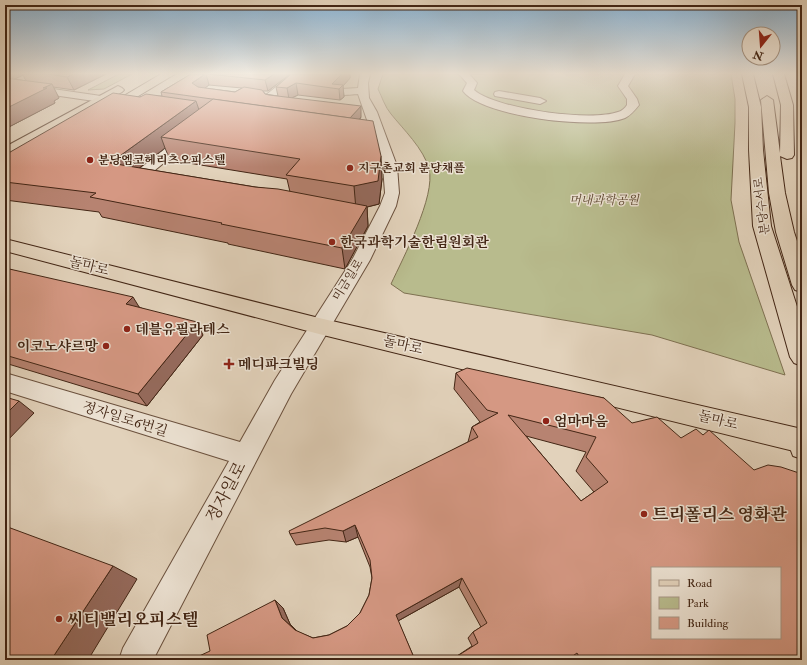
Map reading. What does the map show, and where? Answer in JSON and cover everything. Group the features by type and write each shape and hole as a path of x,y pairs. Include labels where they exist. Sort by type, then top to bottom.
{"main road":[{"path":"5,153 90,105"},
{"path":"78,127 116,105"},
{"name":"분당수서로","path":"755,105 762,226 802,357"},
{"name":"분당수서로","path":"768,105 777,193 785,232 802,285"},
{"path":"777,193 788,170 786,128 787,105"},
{"name":"돌마로","path":"5,245 319,326 801,442"}],"street":[{"name":"미금일로","path":"319,326 361,260 374,220 390,200 392,180 386,151 368,105"},
{"path":"496,105 549,116 603,118 620,116 629,111 633,105"},
{"path":"169,182 138,177 198,130"},
{"path":"364,137 380,139"},
{"name":"정자일로","path":"135,660 283,387 319,326"},
{"name":"정자일로6번길","path":"5,382 246,456"}],"green space":[{"name":"머내과학공원","path":"385,105 735,105 731,200 739,242 785,375 652,335 404,293 391,284 417,227 428,195 430,181 429,169 423,154"}],"building":[{"path":"5,105 13,105 5,109"},
{"path":"92,105 190,105 110,163 255,187 278,189 367,206 342,248 90,197 96,193 5,182 5,155"},
{"path":"205,105 257,105 373,121 381,156 378,181 354,186 286,175 300,159 161,137"},
{"path":"256,105 361,106 350,118"},
{"name":"이코노샤르망","path":"5,268 133,297 126,304 197,322 138,394 5,355"},
{"path":"467,368 604,398 632,423 657,417 681,438 696,429 703,435 709,430 754,470 768,465 781,467 802,475 802,660 581,660 577,653 567,660 451,660 478,643 473,632 487,623 462,578 396,615 415,660 198,660 197,657 210,651 207,635 275,600 282,618 295,630 313,638 329,635 347,626 360,613 369,595 372,578 370,560 355,525 343,531 325,528 290,534 289,531 478,437 472,427 498,413 487,410 456,373","holes":["508,415 596,437 586,457 608,482 581,501"]},
{"path":"5,397 19,401 5,415"},
{"name":"씨티밸리오피스텔","path":"5,526 113,566 51,660 5,660"}],"place":[{"name":"분당엠코헤리츠오피스텔","path":"90,160"},
{"name":"지구촌교회 분당채플","path":"350,168"},
{"name":"한국과학기술한림원회관","path":"332,242"},
{"name":"데블유필라테스","path":"127,329"},
{"name":"이코노샤르망","path":"106,346"},
{"name":"메디파크빌딩","path":"229,364"},
{"name":"엄마마음","path":"546,421"},
{"name":"트리폴리스 영화관","path":"644,514"},
{"name":"씨티밸리오피스텔","path":"59,619"}]}
